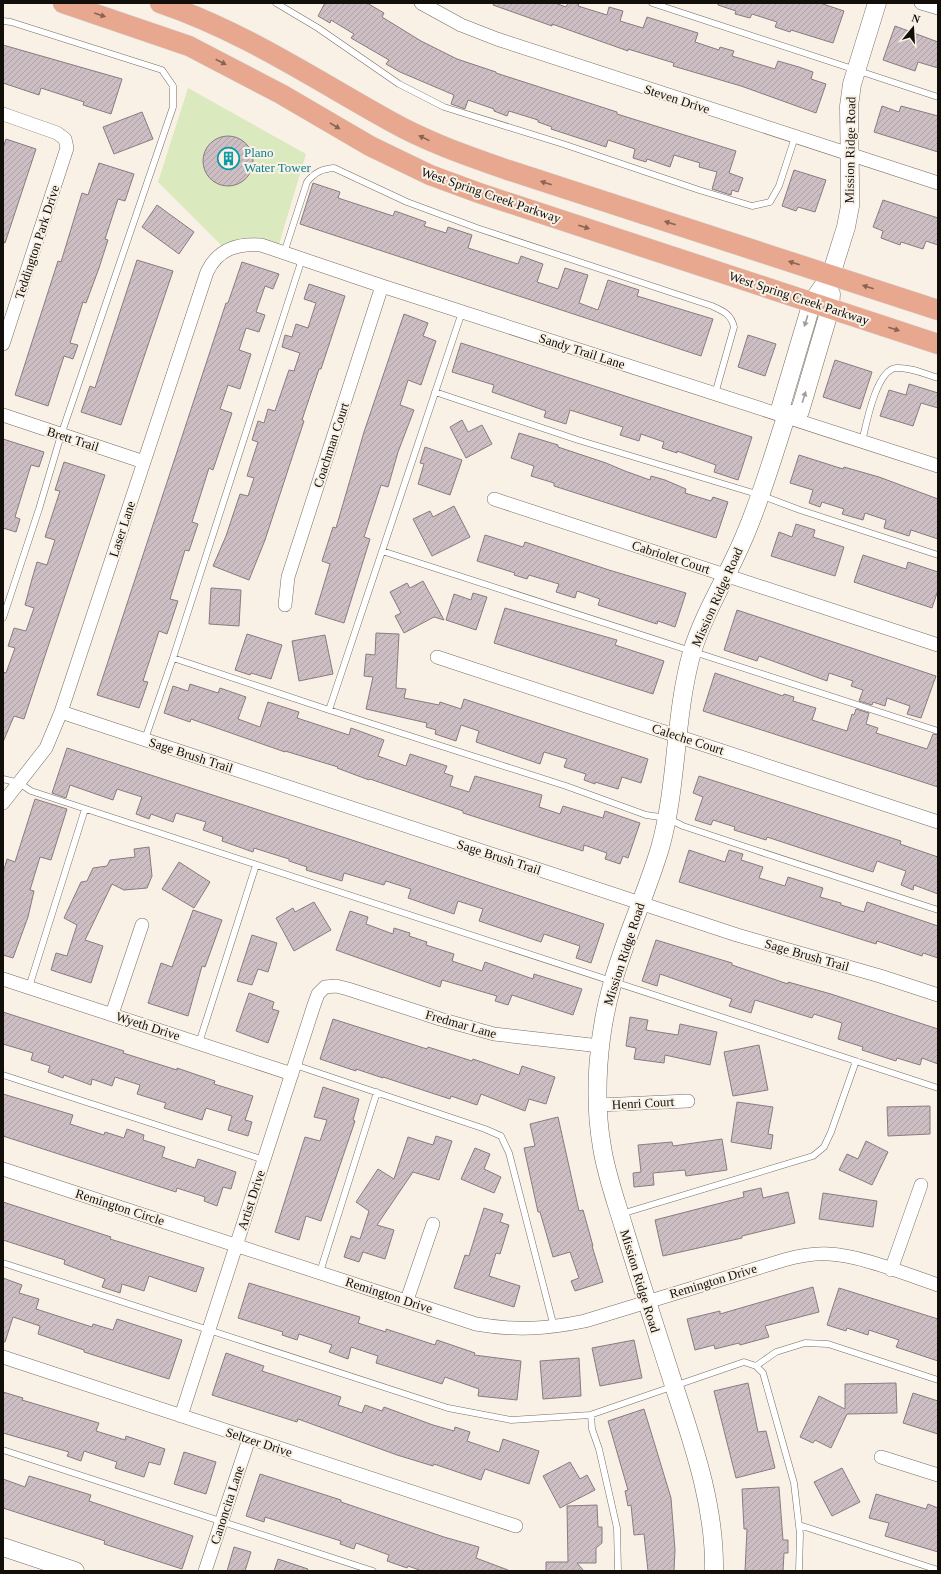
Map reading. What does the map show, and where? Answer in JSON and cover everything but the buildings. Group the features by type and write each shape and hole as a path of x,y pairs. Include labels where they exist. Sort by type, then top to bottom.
{"main road":[{"name":"West Spring Creek Parkway","path":"63,3 189,46 269,88 370,146 430,175 487,196 938,344"},
{"path":"160,3 183,10 255,43 391,122 439,145 515,173 938,310"}],"street":[{"name":"Steven Drive","path":"421,3 461,25 498,39 795,138 938,183"},
{"name":"Mission Ridge Road","path":"714,1571 709,1510 692,1441 646,1301 601,1145 599,1105 600,1046 612,983 659,850 667,818 684,686 693,651 703,622 749,526 786,417 800,411 821,305 846,227 850,206 848,106 852,84 877,3"},
{"path":"921,3 938,8"},
{"name":"Teddington Park Drive","path":"3,114 51,131 65,140 67,148 3,344"},
{"name":"Sandy Trail Lane","path":"226,250 240,244 261,245 382,286 938,466"},
{"name":"Laser Lane","path":"3,803 46,748 61,712 208,272 217,256 226,250"},
{"name":"Coachman Court","path":"285,605 288,577 382,286"},
{"name":"Brett Trail","path":"3,416 144,462"},
{"name":"Cabriolet Court","path":"494,499 938,645"},
{"name":"Caleche Court","path":"438,657 938,822"},
{"name":"Sage Brush Trail","path":"61,712 640,904 738,935 880,976 938,995"},
{"path":"112,1014 142,925"},
{"name":"Wyeth Drive","path":"3,979 199,1043 294,1069"},
{"name":"Fredmar Lane","path":"325,987 336,986 348,989 440,1019 494,1034 600,1046"},
{"name":"Artist Drive","path":"181,1416 318,994 325,987"},
{"name":"Henri Court","path":"599,1105 688,1101"},
{"name":"Remington Circle","path":"3,1169 236,1245"},
{"path":"891,1270 921,1185"},
{"path":"407,1300 433,1224"},
{"name":"Remington Drive","path":"236,1245 407,1300 476,1324 504,1329 528,1330 554,1328 585,1321 646,1301 808,1254 830,1254 854,1258 938,1285"},
{"name":"Seltzer Drive","path":"3,1358 516,1526"},
{"name":"Canoncita Lane","path":"205,1571 249,1439"},
{"path":"881,1457 938,1475"},
{"path":"3,1548 74,1571"}],"lane":[{"path":"276,3 318,28 399,84 444,107 752,206 770,202 779,186 795,138"},
{"path":"652,3 938,97"},
{"path":"3,21 11,22 162,70 173,86 173,107 61,435 40,508 3,618"},
{"path":"284,253 307,182 313,174 323,169 334,168 407,202 442,215 712,306 727,313 732,320 734,327 715,394"},
{"path":"145,739 173,658 302,259"},
{"path":"329,710 462,312"},
{"path":"862,442 876,390 882,377 894,368 906,368 938,378"},
{"path":"436,392 578,440 760,495 800,510 938,555"},
{"path":"382,551 938,731"},
{"path":"173,658 566,786 646,815 667,818 683,826 938,910"},
{"path":"3,779 19,784 31,791 85,809 612,983 938,1088"},
{"path":"29,988 85,809"},
{"path":"199,1043 256,865"},
{"path":"620,1214 813,1156 824,1147 831,1132 856,1061"},
{"path":"294,1069 377,1092 486,1129 501,1136 509,1153 554,1328"},
{"path":"3,1075 264,1160"},
{"path":"320,1272 377,1092"},
{"path":"3,1263 448,1408 511,1420 591,1415 744,1362 756,1366 763,1373 794,1483 799,1526 799,1571"},
{"path":"756,1366 776,1352 805,1343 828,1344 938,1380"},
{"path":"591,1415 592,1429 599,1449 616,1528 618,1571"},
{"path":"3,1450 373,1571"},
{"path":"799,1526 938,1570"}],"green space":[{"path":"188,88 306,154 277,251 226,250 158,182"}],"place":[{"name":"Plano Water Tower","path":"228,159"}]}
